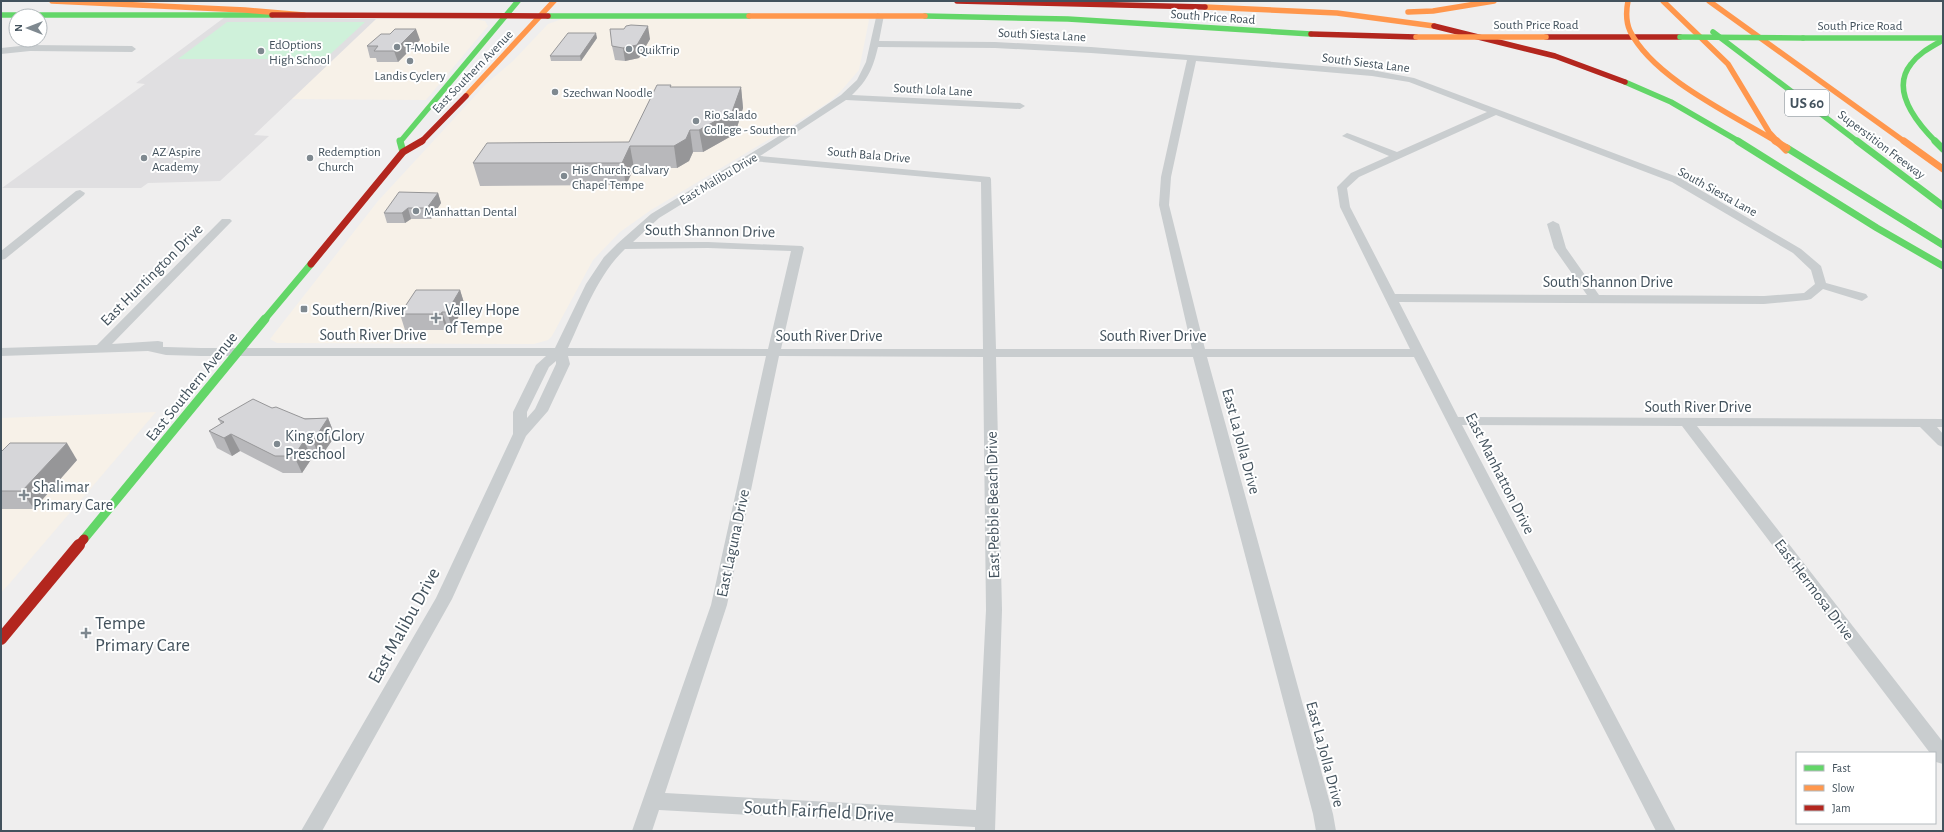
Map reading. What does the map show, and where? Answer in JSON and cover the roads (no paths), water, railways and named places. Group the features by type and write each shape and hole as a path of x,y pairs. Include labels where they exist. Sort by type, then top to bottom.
{"main road":[{"path":"52,1 245,10 304,15"},
{"name":"East Southern Avenue","path":"403,152 400,141 518,1"},
{"path":"957,1 1316,11 1377,17 1429,25 1509,42 1588,66 1630,82 1671,102 1699,117 1877,228 1943,266"},
{"path":"1340,4 1379,10 1418,12 1449,9 1494,1"},
{"path":"1628,1 1626,15 1631,32 1646,54 1665,71 1704,98 1943,245"},
{"path":"1663,1 1728,64 1770,132 1785,150 1821,181 1925,255"},
{"name":"Superstition Freeway","path":"1672,1 1943,206"},
{"name":"Superstition Freeway","path":"1709,1 1943,169"},
{"name":"East Southern Avenue","path":"1,639 403,152 420,143 553,2"},
{"name":"South Price Road","path":"2,16 1016,16 1254,33 1416,37 1943,39"},
{"path":"1943,39 1927,48 1912,60 1904,74 1902,89 1913,116 1929,136 1943,149"},
{"path":"461,69 473,71"},
{"path":"420,143 427,124 441,108"}],"street":[{"name":"East Malibu Drive","path":"520,434 520,412 543,365 560,351 592,284 608,259 655,216 750,158 844,97 861,81 870,62 880,15"},
{"name":"South Siesta Lane","path":"875,44 996,45 1192,58 1372,73 1411,80 1676,180 1797,251 1817,269 1821,285"},
{"path":"1,51 30,48 132,49"},
{"name":"East La Jolla Drive","path":"1192,58 1166,177 1164,205 1199,352 1323,814 1326,831"},
{"name":"South Lola Lane","path":"844,97 1020,106"},
{"name":"East Manhatton Drive","path":"1495,112 1355,175 1342,187 1345,207 1666,831"},
{"path":"1347,136 1398,156"},
{"name":"South Bala Drive","path":"750,158 986,179"},
{"name":"East Pebble Beach Drive","path":"986,179 994,610 986,825"},
{"path":"1,256 80,193"},
{"name":"East Huntington Drive","path":"100,349 226,221"},
{"path":"1553,224 1560,248 1595,298"},
{"name":"South Shannon Drive","path":"621,246 708,245 798,248"},
{"name":"East Laguna Drive","path":"642,831 719,604 773,351 798,248"},
{"path":"1821,285 1862,298"},
{"name":"South Shannon Drive","path":"1391,298 1764,300 1807,296 1821,285"},
{"name":"South River Drive","path":"1,352 148,347 166,351 1419,352"},
{"name":"East Malibu Drive","path":"311,831 444,599 520,434 541,411 563,364 560,351"},
{"name":"South River Drive","path":"1454,421 1943,423"},
{"name":"East Hermosa Drive","path":"1687,423 1943,756"},
{"path":"1924,423 1943,442"},
{"name":"South Fairfield Drive","path":"652,801 986,825"}],"place":[{"name":"T-Mobile","path":"397,47"},
{"name":"QuikTrip","path":"629,49"},
{"name":"EdOptions High School","path":"261,51"},
{"name":"Landis Cyclery","path":"410,61"},
{"name":"Szechwan Noodle","path":"555,92"},
{"name":"Rio Salado College - Southern","path":"696,121"},
{"name":"AZ Aspire Academy","path":"144,158"},
{"name":"Redemption Church","path":"310,158"},
{"name":"His Church: Calvary Chapel Tempe","path":"564,176"},
{"name":"Manhattan Dental","path":"416,211"},
{"name":"Southern/River","path":"304,309"},
{"name":"Valley Hope of Tempe","path":"436,318"},
{"name":"King of Glory Preschool","path":"277,444"},
{"name":"Shalimar Primary Care","path":"24,495"},
{"name":"Tempe Primary Care","path":"86,633"}]}
